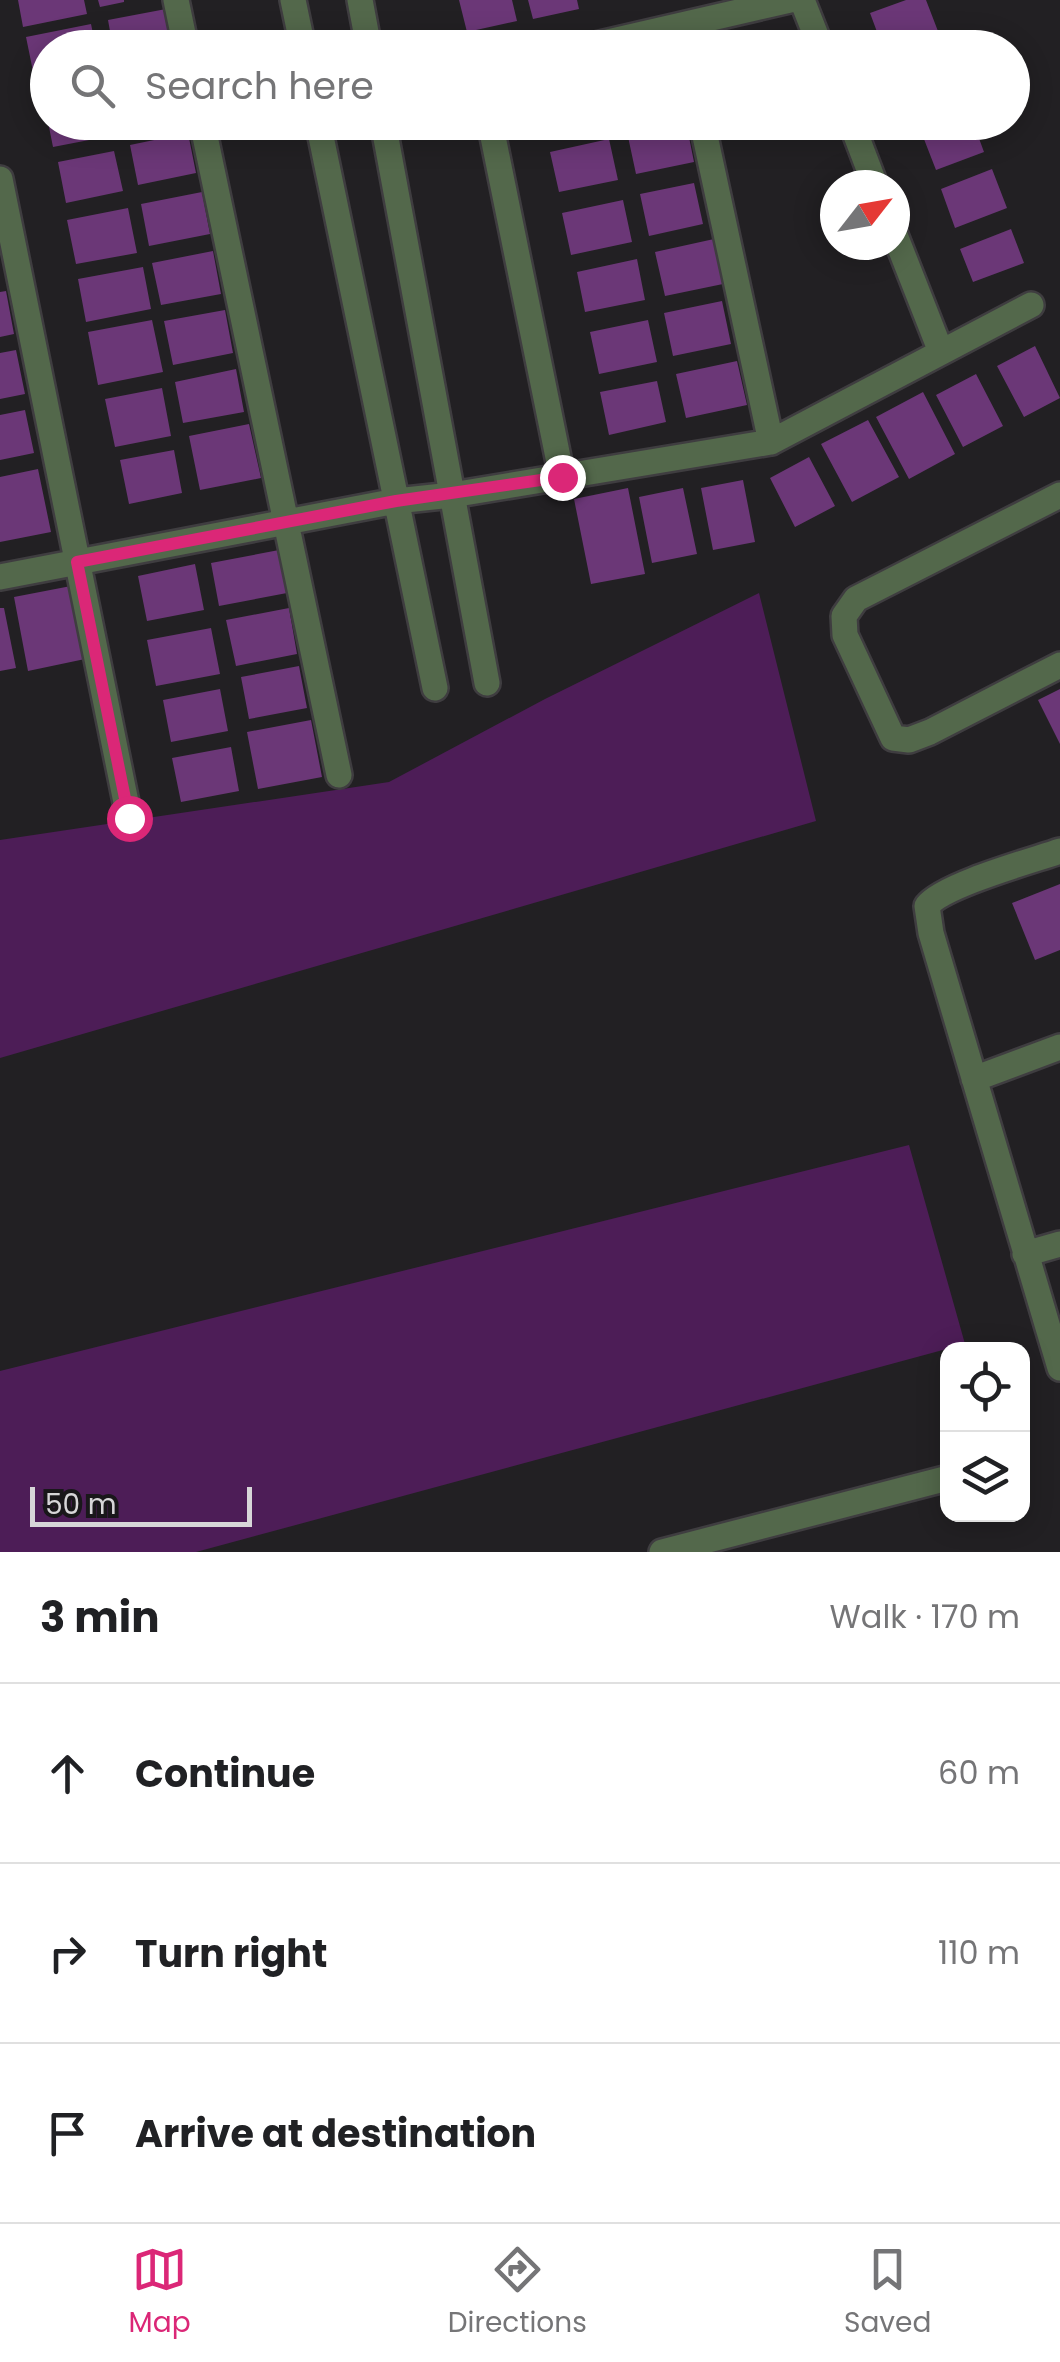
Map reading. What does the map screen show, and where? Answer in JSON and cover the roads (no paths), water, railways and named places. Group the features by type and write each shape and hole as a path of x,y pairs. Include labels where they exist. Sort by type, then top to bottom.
{"street":[{"path":"176,0 182,30"},
{"path":"293,0 299,30"},
{"path":"360,0 365,30"},
{"path":"702,30 790,0"},
{"path":"802,0 814,30"},
{"path":"206,140 339,776"},
{"path":"322,140 434,688"},
{"path":"385,140 487,683"},
{"path":"494,140 562,477"},
{"path":"706,140 771,442"},
{"path":"857,140 869,170"},
{"path":"0,179 129,818"},
{"path":"905,260 941,352"},
{"path":"0,577 396,501 771,442 1031,305"},
{"path":"1060,495 856,599 844,616 845,634 893,738 909,740 930,732 1060,665"},
{"path":"1060,851 970,882 932,899 927,906 931,933 1060,1368"},
{"path":"974,1079 1060,1048"},
{"path":"1025,1254 1060,1244"},
{"path":"662,1552 940,1480"}]}
